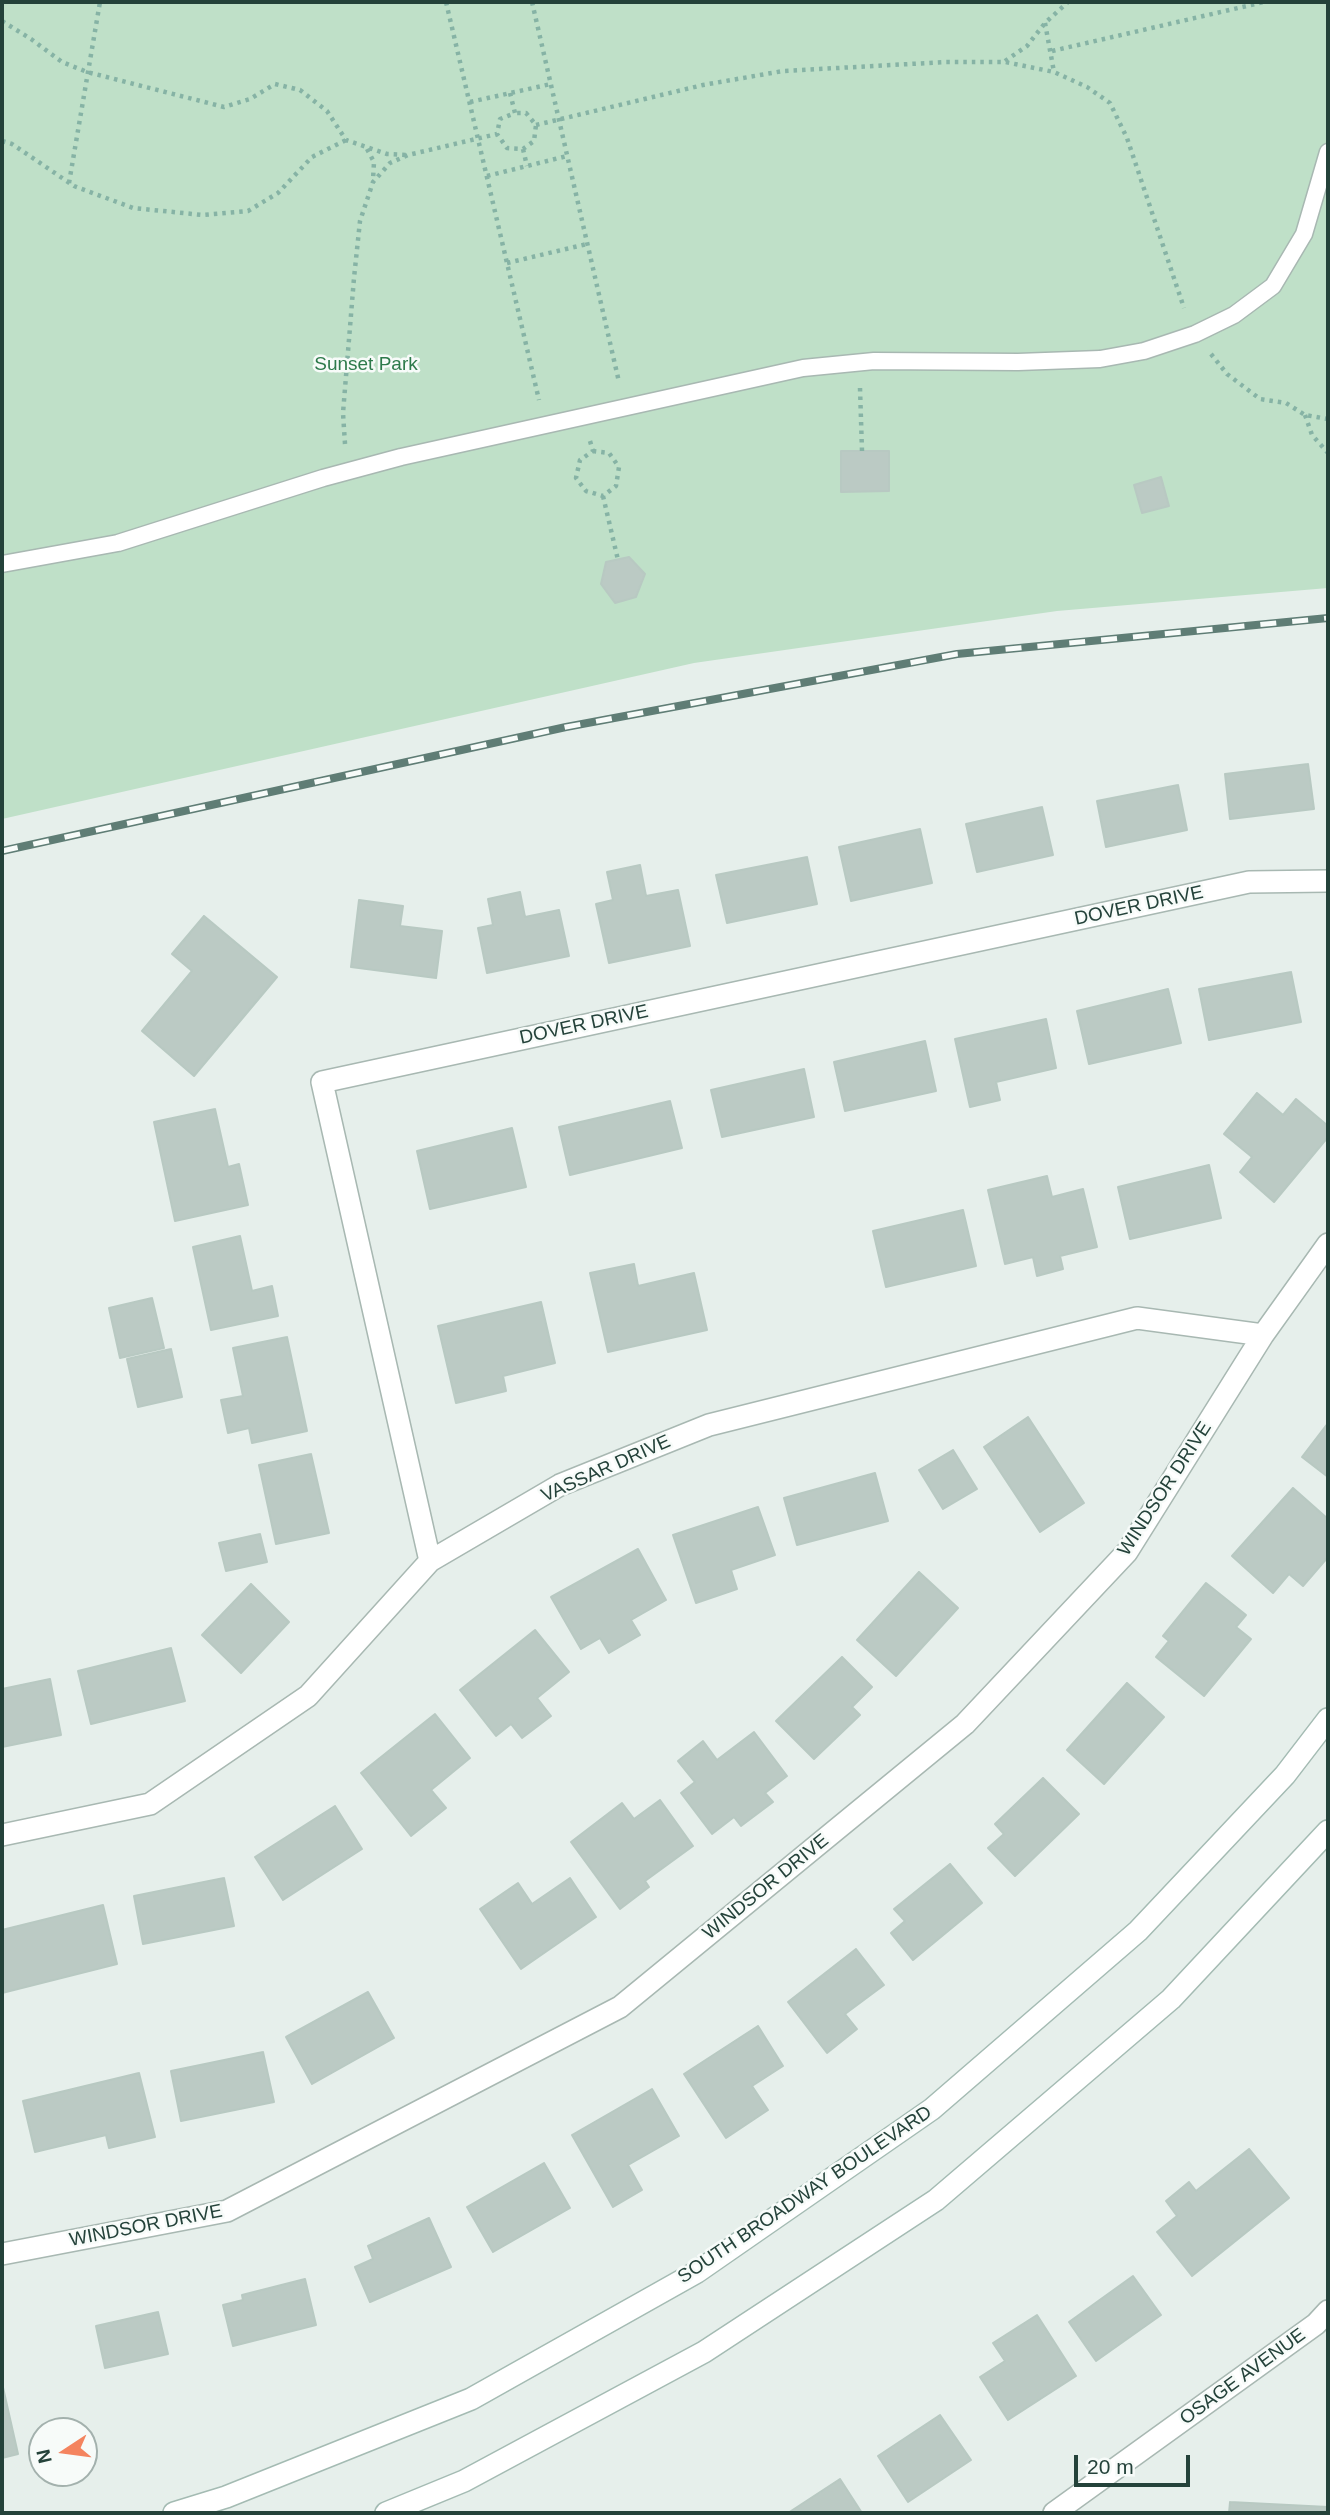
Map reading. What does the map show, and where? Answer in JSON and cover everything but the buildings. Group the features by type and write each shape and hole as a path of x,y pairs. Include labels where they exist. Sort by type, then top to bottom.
{"street":[{"name":"DOVER DRIVE","path":"430,1560 322,1082 1249,882 1328,881"},
{"name":"WINDSOR DRIVE","path":"2,2254 227,2211 620,2007 965,1724 1127,1552 1264,1335 1328,1244"},
{"name":"VASSAR DRIVE","path":"2,1835 150,1804 308,1696 430,1560 560,1485 709,1425 1137,1318 1264,1335"},
{"name":"SOUTH BROADWAY BOULEVARD","path":"174,2513 226,2497 471,2399 697,2272 932,2109 1138,1931 1285,1775 1328,1719"},
{"path":"386,2513 464,2481 704,2352 936,2200 1171,2000 1328,1831"},
{"name":"OSAGE AVENUE","path":"1054,2513 1324,2325"}],"lane":[{"path":"4,562 118,543 401,457 803,368 860,362 1100,359 1144,351 1195,334 1234,315 1273,286 1304,234 1328,152"}],"path":[{"path":"69,183 100,2"},
{"path":"446,2 545,425"},
{"path":"532,2 625,407"},
{"path":"1004,62 1027,46 1045,23 1068,2"},
{"path":"1052,51 1264,2"},
{"path":"2,21 31,38 62,62 87,72 224,107 250,99 275,84 300,90 327,111 346,139 387,154 408,155"},
{"path":"1045,23 1054,72"},
{"path":"536,125 703,85 783,71 946,62 1004,62 1054,72 1087,87 1110,103 1127,138 1170,271 1195,334 1227,374 1260,399 1286,403 1305,415 1328,419"},
{"path":"470,102 551,84"},
{"path":"510,93 515,113"},
{"path":"515,113 526,113 536,125 534,141 523,149 507,148 497,134 500,119 515,113"},
{"path":"373,182 390,163 408,155 497,134"},
{"path":"2,141 12,144 69,183 133,208 203,215 248,211 278,193 312,157 346,139"},
{"path":"346,472 344,413 354,278 360,221 373,182 374,162 366,148"},
{"path":"523,149 527,166"},
{"path":"487,176 567,156"},
{"path":"507,263 587,244"},
{"path":"860,362 862,451"},
{"path":"1305,415 1312,435 1328,453"},
{"path":"584,416 593,451"},
{"path":"593,451 609,453 619,467 616,486 603,496 586,491 576,478 580,460 593,451"},
{"path":"603,496 618,560"}],"green space":[{"name":"Sunset Park","path":"2,2 1328,2 1328,588 1057,611 694,663 2,819"}],"railway":[{"path":"2,851 566,727 957,654 1328,618"}]}
